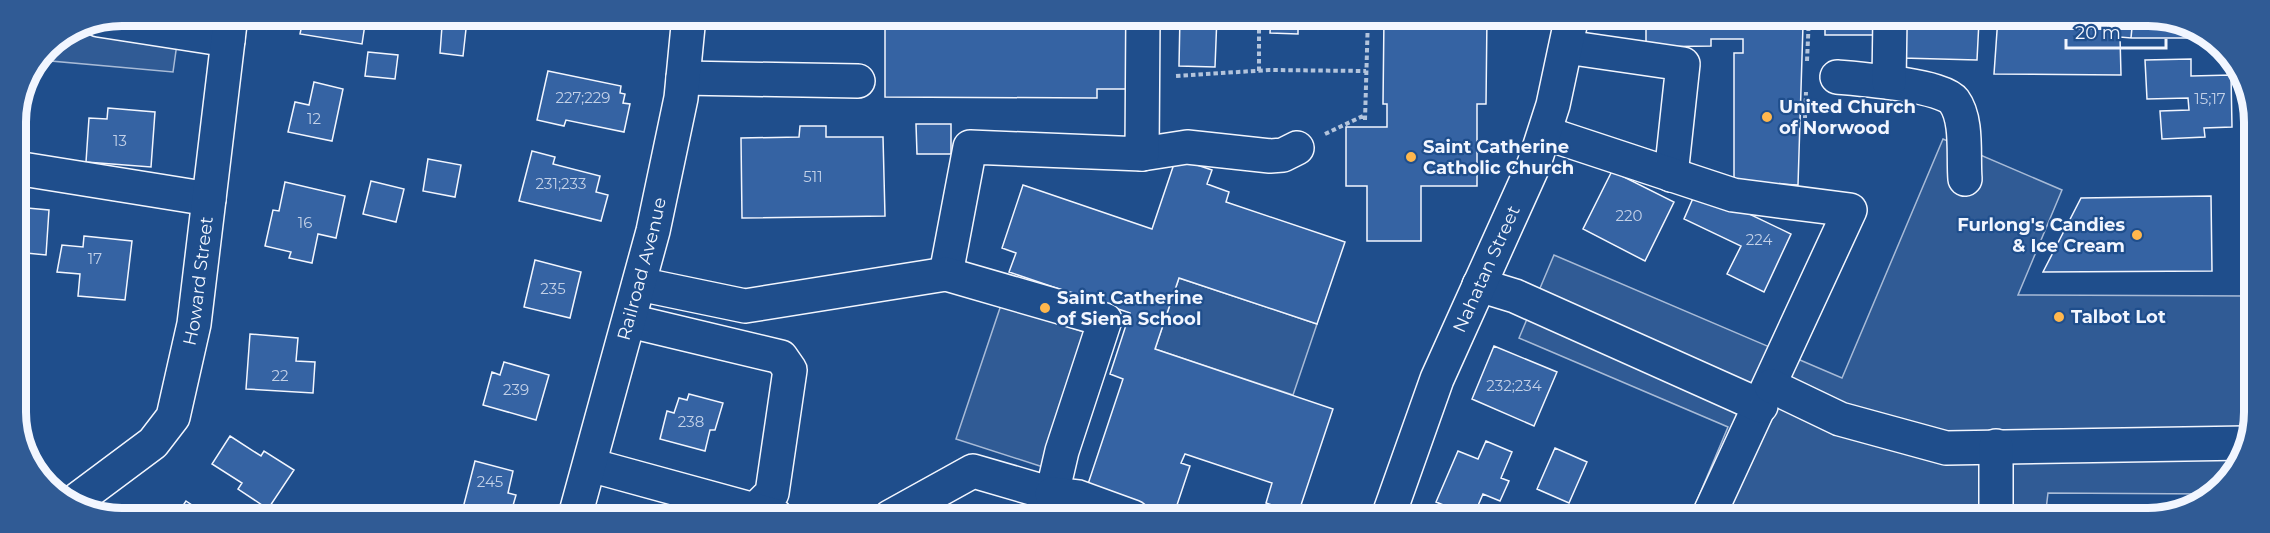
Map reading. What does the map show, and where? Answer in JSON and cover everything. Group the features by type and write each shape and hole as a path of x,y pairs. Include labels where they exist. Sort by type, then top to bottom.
{"street":[{"path":"196,26 229,28"},
{"name":"Railroad Avenue","path":"577,508 630,321 660,198 681,98 687,26"},
{"path":"1142,154 1143,26"},
{"path":"1888,82 1890,26"},
{"name":"Howard Street","path":"80,497 153,443 173,417 194,324 229,28"},
{"path":"1569,32 1683,64 1671,175"},
{"name":"Nahatan Street","path":"1391,507 1437,379 1545,133 1569,32"},
{"path":"1837,77 1888,82 1940,92 1953,100 1961,118 1965,179"},
{"path":"683,78 858,81"},
{"path":"1545,133 1733,195 1850,210 1713,507"},
{"path":"946,274 970,147 1142,154 1186,147 1270,156 1283,155 1298,148"},
{"path":"26,170 209,199"},
{"path":"639,284 745,306 946,274 1105,320 1062,451 1052,494"},
{"path":"1479,285 1515,296 1766,396 1946,448 2239,443"},
{"path":"630,321 781,357 790,370 772,493 768,508"},
{"path":"1995,446 1995,507"},
{"path":"590,465 747,508"},
{"path":"907,508 973,471 1052,494 1078,497 1107,508"}],"path":[{"path":"1259,26 1259,71"},
{"path":"1298,148 1365,117 1368,26"},
{"path":"1143,78 1259,71 1366,71"}],"shaded area":[{"path":"179,26 173,72 48,61 68,42 103,27"},
{"name":"Talbot Lot","path":"1943,139 2062,190 2018,295 2244,296 2243,430 2232,459 2212,484 2197,494 2048,493 2046,507 1694,507 1728,427 1519,338 1554,255 1842,378"},
{"path":"1179,278 1317,324 1293,395 1155,349"},
{"path":"1001,305 1087,333 1043,467 956,439"}],"building":[{"path":"302,26 365,26 362,44 300,34"},
{"path":"442,26 466,29 463,56 440,53"},
{"path":"885,26 1134,26 1134,89 1097,89 1097,98 885,97"},
{"path":"1180,26 1217,26 1215,67 1179,66"},
{"path":"1270,26 1298,26 1298,34 1270,33"},
{"name":"Saint Catherine Catholic Church","path":"1384,26 1487,26 1486,104 1477,104 1477,186 1421,186 1421,241 1367,241 1367,186 1346,186 1346,127 1387,127 1387,104 1383,104"},
{"name":"United Church of Norwood","path":"1646,26 1803,26 1798,185 1734,182 1734,53 1743,53 1743,39 1711,39 1711,46 1646,47"},
{"path":"1825,26 1886,26 1886,35 1825,35"},
{"path":"1825,26 1886,26 1886,35 1825,35"},
{"path":"1902,26 1979,26 1977,60 1902,58"},
{"path":"1997,26 2132,26 2131,38 2120,37 2121,75 1994,74"},
{"path":"2132,26 2148,26 2167,27 2196,38 2131,38"},
{"path":"368,52 398,55 395,79 365,76"},
{"path":"2191,59 2191,76 2231,75 2232,127 2204,128 2205,137 2162,139 2160,111 2189,110 2188,98 2147,99 2145,60"},
{"path":"548,71 621,86 620,93 625,94 623,103 630,104 624,132 566,120 564,126 537,120"},
{"path":"314,82 343,89 332,141 288,132 295,102 309,105"},
{"path":"108,108 155,112 151,167 86,162 89,118 107,119"},
{"path":"916,124 951,124 951,154 917,154"},
{"path":"800,126 826,126 826,137 883,137 885,216 742,218 741,138 799,137"},
{"path":"532,151 555,157 553,164 600,176 596,192 608,195 601,221 519,201"},
{"path":"1176,158 1212,170 1207,184 1229,192 1226,202 1345,242 1317,324 1179,278 1155,349 1333,409 1300,507 1279,507 1266,503 1272,483 1185,454 1181,463 1190,466 1176,507 1137,508 1086,490 1123,379 1110,374 1130,313 1009,272 1016,253 1002,248 1023,185 1152,229"},
{"path":"428,159 461,165 455,197 423,191"},
{"path":"1612,171 1674,202 1645,261 1583,229"},
{"path":"371,181 404,189 396,222 363,214"},
{"path":"285,182 345,196 336,238 318,234 312,263 289,258 291,252 265,246 273,210 279,211"},
{"path":"1697,189 1791,234 1764,292 1727,274 1741,246 1684,219"},
{"name":"Furlong's Candies & Ice Cream","path":"2211,196 2212,271 2043,272 2081,198"},
{"path":"26,208 49,210 46,255 26,253"},
{"path":"84,236 132,241 125,300 78,296 80,274 57,272 62,245 83,247"},
{"path":"535,260 581,272 570,318 524,307"},
{"path":"250,334 298,338 296,361 315,362 313,393 246,389"},
{"path":"1494,346 1557,372 1534,426 1472,399"},
{"path":"504,362 549,375 536,420 483,405 492,372 500,375"},
{"path":"689,394 723,403 715,430 710,430 705,451 660,439 667,411 674,413 679,398 687,400"},
{"path":"230,436 261,456 264,451 294,470 269,508 266,508 238,489 242,483 212,464"},
{"path":"1486,441 1512,452 1501,478 1509,481 1500,501 1483,494 1477,507 1449,507 1436,502 1458,451 1478,459"},
{"path":"1555,448 1587,462 1569,503 1537,489"},
{"path":"475,461 513,471 508,493 516,495 512,508 463,508"},
{"path":"186,501 196,508 181,508"}],"place":[{"name":"United Church of Norwood","path":"1767,117"},
{"name":"Saint Catherine Catholic Church","path":"1411,157"},
{"name":"Furlong's Candies & Ice Cream","path":"2137,235"},
{"name":"Saint Catherine of Siena School","path":"1045,308"},
{"name":"Talbot Lot","path":"2059,317"}]}
